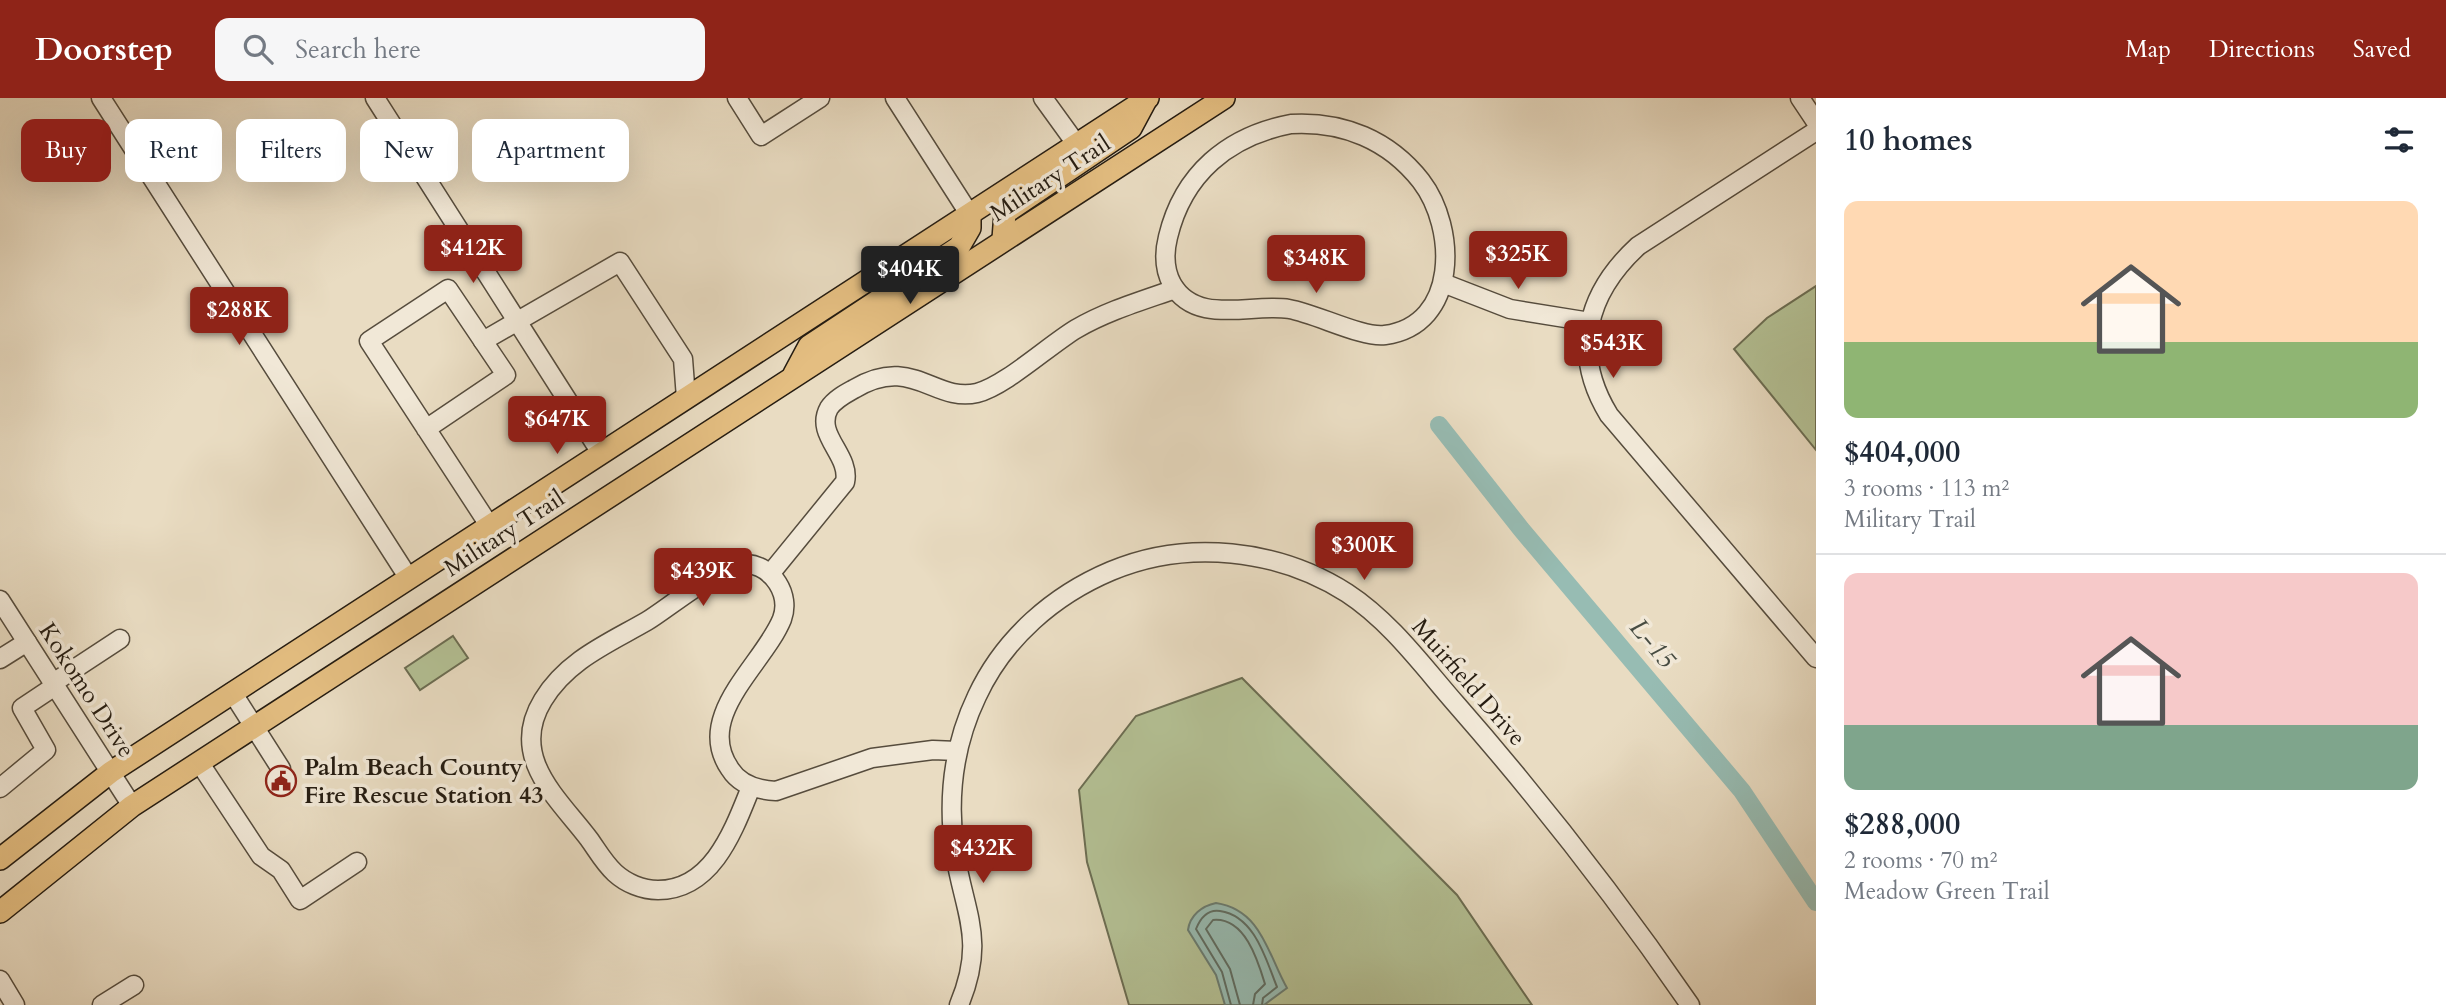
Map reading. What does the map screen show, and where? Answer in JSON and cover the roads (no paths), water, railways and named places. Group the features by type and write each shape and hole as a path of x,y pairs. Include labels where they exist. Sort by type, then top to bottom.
{"main road":[{"name":"Military Trail","path":"0,859 111,772 1148,98"},
{"path":"1003,239 1004,213 1131,128 1148,98"},
{"name":"Military Trail","path":"0,912 132,806 1224,98"},
{"path":"793,376 809,346 959,247 970,228 971,215"}],"street":[{"path":"101,98 408,578"},
{"path":"375,98 601,453"},
{"path":"737,98 761,136 820,98"},
{"path":"895,98 971,215"},
{"path":"1043,98 1077,145"},
{"path":"1801,98 1816,122"},
{"path":"1303,123 1349,129 1390,150 1407,165 1435,205 1444,230 1446,256 1443,282 1437,300 1423,319 1403,331 1384,335 1361,333 1312,314 1285,309 1205,309 1194,305 1175,289 1166,266 1166,243 1176,209 1193,179 1218,155 1247,136 1269,128 1303,123"},
{"path":"1816,131 1638,246 1606,281 1590,322 1587,352 1592,379 1609,415 1816,658"},
{"path":"483,341 620,262 683,359 685,398"},
{"path":"1443,282 1510,309 1590,322"},
{"path":"426,429 506,375 448,289 369,341 426,429 489,525"},
{"path":"770,573 845,482 847,471 844,460 826,429 826,417 839,398 862,384 890,376 916,378 962,394 987,390 1077,329 1115,310 1175,289"},
{"name":"Muirfield Drive","path":"959,1005 971,966 973,941 971,917 956,857 951,822 957,751 978,694 995,663 1034,619 1061,597 1091,579 1123,566 1168,554 1238,554 1284,563 1347,593 1375,614 1400,639 1570,840 1690,1005"},
{"path":"751,787 735,826 706,870 683,885 648,889 616,874 550,792 537,769 533,729 542,700 558,680 597,648 677,603 724,570 748,564 770,573 780,585 785,608 782,620 743,677 730,702 720,738 721,751 732,773 751,787 763,790 787,789 849,764 896,753 957,751"},
{"name":"Kokomo Drive","path":"0,600 132,806"},
{"path":"0,788 46,750 22,708 120,639"},
{"path":"0,659 27,642"},
{"path":"232,692 281,769"},
{"path":"199,762 261,856 281,870 300,900 357,862"},
{"path":"0,980 15,1005"},
{"path":"102,1005 134,985"}],"water":[{"path":"1216,903 1231,907 1254,924 1287,988 1264,1005 1225,1005 1216,975 1188,930 1191,920 1198,912"}],"waterway":[{"name":"L-15","path":"1439,425 1521,529 1742,791 1816,902"}],"place":[{"name":"Palm Beach County Fire Rescue Station 43","path":"281,781"}]}
